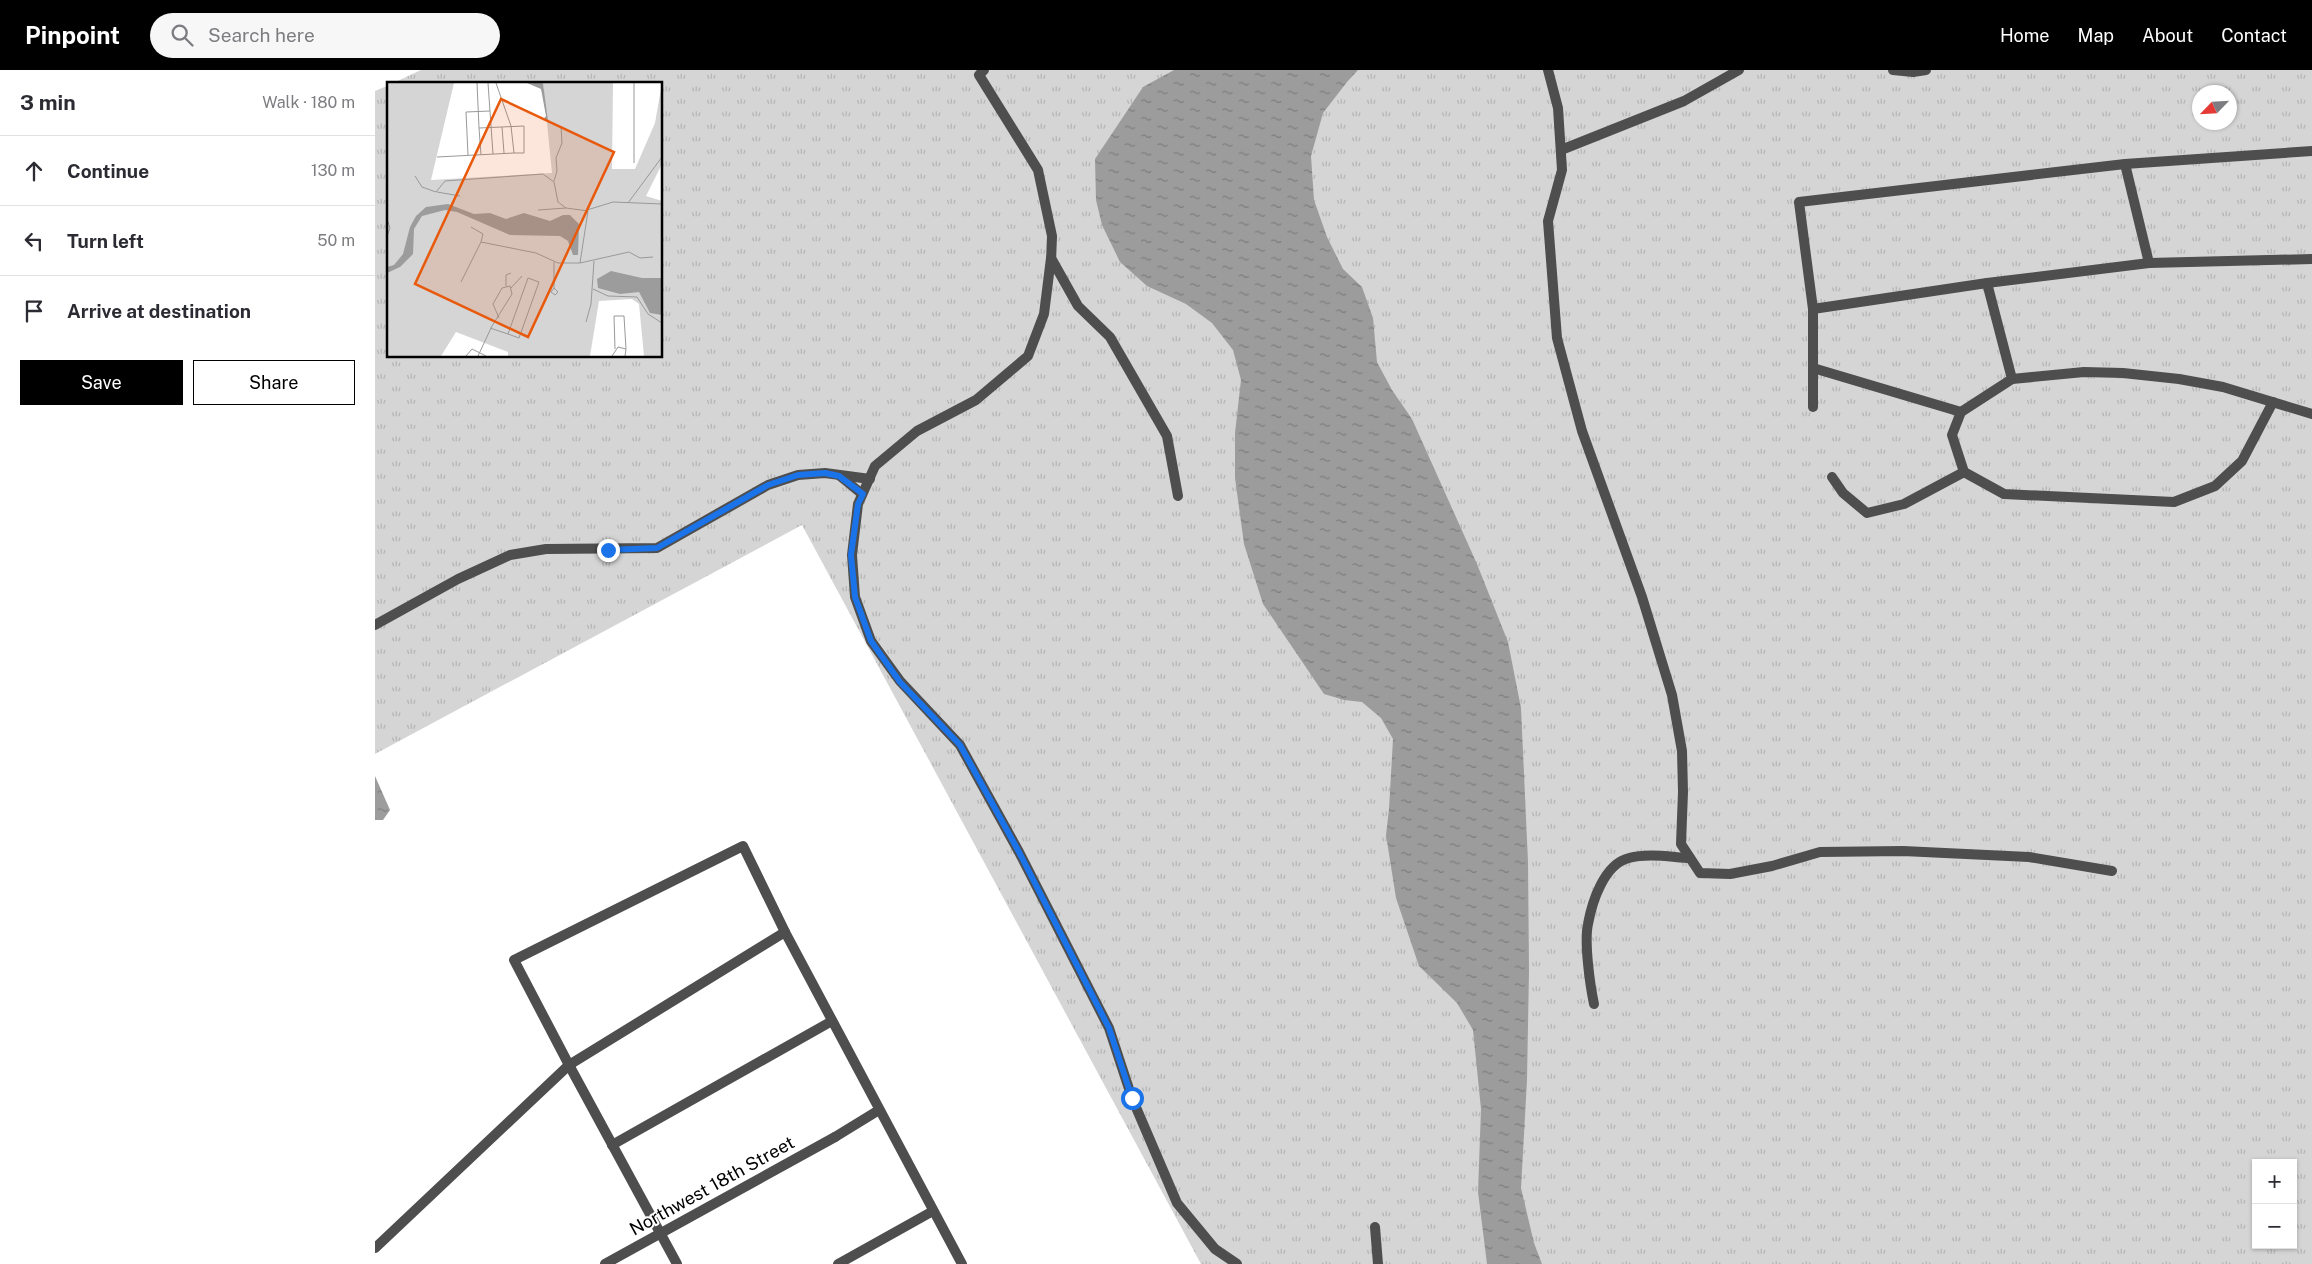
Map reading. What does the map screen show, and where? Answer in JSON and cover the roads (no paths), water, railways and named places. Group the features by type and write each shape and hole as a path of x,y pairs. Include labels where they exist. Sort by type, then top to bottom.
{"street":[{"path":"983,70 979,75 1038,170 1052,236 1051,262 1044,314 1028,356 976,400 917,431 875,466 858,504 851,555 855,597 871,641 900,682 960,745 1019,852 1109,1028 1132,1098 1177,1203 1215,1249 1237,1264"},
{"path":"1548,70 1558,108 1562,170 1548,221 1557,338 1582,431 1642,597 1672,695 1682,751 1681,844 1700,873 1730,874 1772,866 1820,852 1894,851 2029,857 2112,871"},
{"path":"1561,150 1685,101 1739,70"},
{"path":"1893,70 1913,72 1926,70"},
{"path":"1813,407 1813,309 1799,202 2125,164 2312,151"},
{"path":"2125,164 2149,263"},
{"path":"1051,262 1051,258 1078,306 1110,337 1167,436 1179,496"},
{"path":"1813,309 1987,283 2149,263 2312,259"},
{"path":"1987,283 2012,379"},
{"path":"1813,368 1961,412"},
{"path":"2273,402 2242,461 2215,486 2174,502 2004,494 1964,472 1952,434 1961,412 2012,379 2084,372 2123,373 2179,379 2223,387 2273,402 2312,414"},
{"path":"1832,478 1843,493 1867,512 1903,504 1964,472"},
{"path":"375,625 458,579 510,555 546,549 657,548 768,485 798,475 825,473 870,479"},
{"path":"839,476 863,494"},
{"path":"677,1264 514,960 743,846 785,932 962,1264"},
{"path":"1594,1004 1589,982 1588,925 1597,895 1611,869 1627,858 1657,856 1690,858"},
{"path":"375,1248 569,1065 785,932"},
{"path":"612,1145 832,1021"},
{"name":"Northwest 18th Street","path":"605,1264 835,1137 879,1110"},
{"path":"838,1264 933,1211"},
{"path":"1375,1227 1378,1264"}],"water":[{"path":"1174,70 1358,70 1323,113 1311,156 1314,200 1327,237 1343,269 1362,287 1373,318 1377,362 1392,390 1412,419 1477,564 1508,642 1521,708 1528,862 1529,971 1527,1080 1521,1188 1534,1243 1542,1264 1487,1264 1478,1192 1481,1109 1473,1030 1457,1003 1419,966 1396,898 1386,835 1393,739 1381,718 1362,702 1344,700 1324,694 1263,604 1244,544 1235,478 1235,433 1241,380 1233,350 1212,323 1186,304 1147,286 1120,262 1102,225 1096,200 1095,159 1143,87"},
{"path":"375,776 390,810 383,820 375,820"}]}
